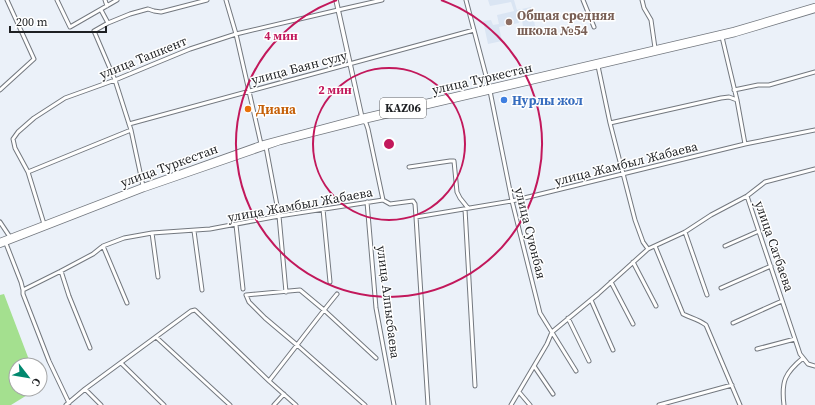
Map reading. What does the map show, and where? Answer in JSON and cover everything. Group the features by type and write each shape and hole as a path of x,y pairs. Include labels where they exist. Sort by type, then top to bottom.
{"highway":[{"name":"улица Туркестан","path":"489,89 598,66 722,37 815,6"},
{"name":"улица Туркестан","path":"11,239 44,224 143,186 261,144 655,48 735,32 815,10"},
{"name":"улица Туркестан","path":"0,245 3,241 144,189 280,142 363,119"}],"street":[{"path":"0,89 34,59 7,0"},
{"path":"57,0 70,27 117,0"},
{"path":"105,0 108,6"},
{"path":"143,186 131,130 115,80 94,31 108,23 130,14 148,9 161,12 207,0"},
{"path":"226,0 236,34 261,144"},
{"path":"336,0 350,65 363,119 368,129 384,200"},
{"name":"улица Ташкент","path":"44,224 28,172 13,139 18,132 34,118 51,106 66,98 115,80 190,48 236,34 382,0"},
{"name":"улица Суюнбая","path":"466,0 489,89 512,201 540,312 576,371"},
{"path":"583,0 594,27"},
{"path":"642,0 650,20 655,48"},
{"path":"101,10 108,23"},
{"name":"улица Баян сулу","path":"129,124 474,30"},
{"path":"722,37 737,100 745,144"},
{"path":"598,66 610,123 635,220 643,242 648,250"},
{"path":"734,90 758,85 769,85 815,72"},
{"path":"610,123 721,98 729,97 737,100"},
{"path":"28,172 131,130"},
{"name":"улица Жамбыл Жабаева","path":"23,290 93,254 103,246 124,238 152,233 210,229 279,216 384,200 390,204 413,201 415,204 416,217 512,201 745,144 815,130"},
{"path":"266,147 279,216 286,292"},
{"path":"409,167 454,161 458,195 466,209 474,386"},
{"name":"улица Сатбаева","path":"803,358 800,354 747,196 765,182 815,169"},
{"path":"511,405 547,344 552,332 648,250 685,232 711,215 747,196"},
{"name":"улица Алпысбаева","path":"367,202 376,308 394,405"},
{"path":"323,209 330,282"},
{"path":"416,217 428,405"},
{"path":"0,222 11,239"},
{"path":"236,225 243,289"},
{"path":"194,230 202,290"},
{"path":"725,246 759,231"},
{"path":"685,232 707,295"},
{"path":"152,233 158,277"},
{"path":"3,241 21,282 23,294 49,361 68,404 120,363 191,311 195,310 296,405"},
{"path":"103,246 127,303"},
{"path":"655,246 683,314 699,320 706,325 740,405"},
{"path":"633,262 656,306"},
{"path":"721,288 771,266"},
{"path":"61,271 68,296 90,348"},
{"path":"611,282 633,324"},
{"path":"365,405 265,318 249,302 246,295 300,290 376,358"},
{"path":"269,381 337,294"},
{"path":"591,300 613,350"},
{"path":"733,323 782,301"},
{"path":"568,318 589,361"},
{"path":"156,337 230,405"},
{"path":"757,349 795,339"},
{"path":"784,405 782,394 784,378 795,364 803,358 808,364 815,366"},
{"path":"120,363 164,405"},
{"path":"534,366 553,394"},
{"path":"659,405 732,385"},
{"path":"85,390 101,405"},
{"path":"519,392 530,405"},
{"path":"274,405 284,394"}],"shaded area":[{"name":"Общая средняя школа №54","path":"488,0 514,0 517,10 531,7 536,30 524,32 521,14 517,15 519,23 499,27 502,41 488,44 483,21 491,20 493,25 499,24 497,15 514,11 511,2 490,6"}],"green space":[{"path":"4,294 28,357 8,357 8,397 24,397 11,405 0,405 0,295"}],"place":[{"name":"Общая средняя школа №54","path":"509,22"},
{"name":"Нурлы жол","path":"504,100"},
{"name":"Диана","path":"248,109"}]}
